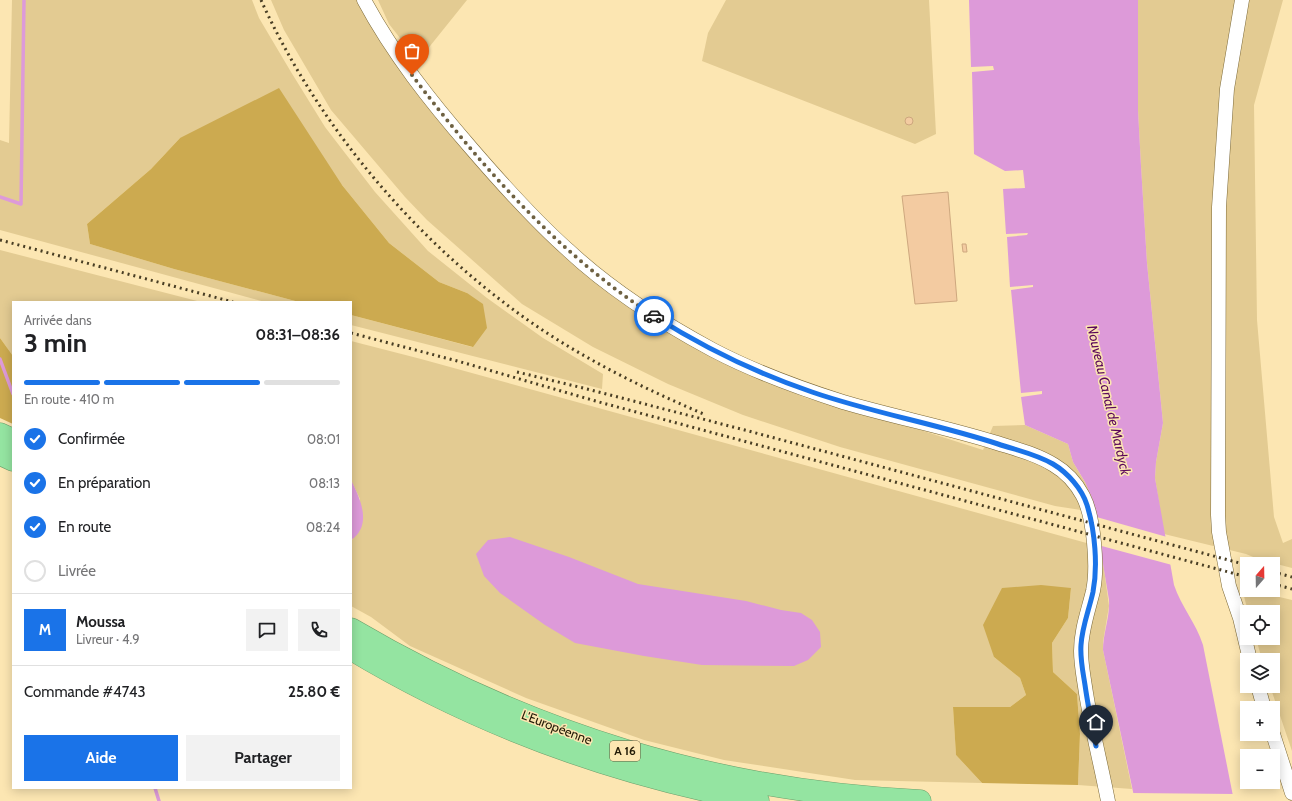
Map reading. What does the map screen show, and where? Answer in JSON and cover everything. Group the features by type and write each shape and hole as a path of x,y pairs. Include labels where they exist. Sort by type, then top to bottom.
{"highway":[{"path":"0,434 12,440"},
{"path":"0,454 12,460"},
{"name":"L'Européenne","path":"352,630 430,672 492,702 579,736 623,750 691,769 767,784 828,793 920,801"},
{"name":"L'Européenne","path":"352,650 459,706 514,731 606,764 674,783 758,801"}],"street":[{"path":"364,0 394,49 425,93 500,181 567,250 623,294 656,317 736,361 811,392 846,403 962,432 1022,451 1052,464 1065,473 1075,484 1086,504 1095,551 1096,568 1082,635 1081,659 1093,733 1108,801"},
{"path":"1242,0 1227,89 1219,213 1218,524 1229,586 1240,618 1248,653"},
{"path":"1275,741 1292,793"}],"shaded area":[{"path":"12,0 252,0 259,18 325,127 375,192 428,251 487,298 543,338 603,374 602,389 352,325 352,315 472,347 467,293 439,282 389,243 342,185 180,138 151,169 87,224 90,244 174,269 295,301 261,301 0,230 0,140 9,143"},
{"path":"271,0 358,0 543,235 614,297 716,360 806,398 911,427 983,450 993,426 1025,425 1068,444 1073,462 1089,489 1094,512 1055,506 840,447 743,415 668,384 593,347 522,304 427,220 405,197 331,110 284,30"},
{"path":"378,0 467,0 418,61 389,24"},
{"path":"726,0 929,0 936,134 915,144 702,61 708,33"},
{"path":"1138,0 1283,0 1254,105 1257,320 1274,517 1283,543 1292,539 1292,568 1280,565 1280,557 1253,557 1164,534 1155,478 1156,462 1163,423 1147,263 1138,110"},
{"path":"279,88 342,185 389,243 439,282 467,293 483,304 487,328 473,347 352,315 352,301 295,301 174,269 90,244 87,224 151,169 180,138"},
{"path":"0,250 197,301 12,301 12,355 0,338"},
{"path":"0,338 12,355 12,424 0,418"},
{"path":"352,341 1101,547 1109,606 1103,650 1132,789 1078,785 1080,734 1077,694 1053,672 1052,643 1068,618 1071,588 994,657 1020,678 1026,695 1010,707 953,707 956,755 982,783 855,780 724,760 644,740 526,698 410,646 371,617 352,607 352,540 360,499 352,482"},
{"path":"1041,585 1071,588 1068,618 1052,643 1053,672 1077,694 1080,734 1078,785 982,783 956,755 953,707 1010,707 1026,695 1020,678 994,657 983,625 1002,588"},
{"path":"1244,597 1280,597 1292,600 1292,751 1280,716 1280,701 1275,701 1272,693 1280,693 1280,653 1260,653 1258,645 1280,645 1280,605 1246,605"}],"water":[{"name":"Nouveau Canal de Mardyck","path":"969,0 1138,0 1138,110 1141,166 1147,263 1163,423 1156,462 1155,478 1174,585 1203,645 1234,801 1135,801 1103,650 1109,600 1092,498 1085,482 1073,462 1068,444 1025,425 1021,397 1042,394 1042,391 1021,393 1011,290 1033,287 1033,285 1010,287 1007,237 1027,235 1028,233 1006,234 1003,189 1025,188 1023,170 1005,171 974,154 972,72 994,70 993,66 971,67"},
{"path":"352,482 363,511 362,527 358,534 352,539"},
{"path":"510,537 569,557 638,584 746,601 781,610 801,613 812,620 820,632 821,647 808,660 794,666 702,665 575,643 545,625 500,593 484,576 476,554 488,540"}],"pier":[{"path":"1093,516 1167,537 1172,565 1098,545"},
{"path":"1131,793 1234,794 1236,801 1133,801"}],"building":[{"path":"907,117 911,117 913,121 911,125 907,125 905,123 905,119"},
{"path":"948,192 957,301 915,304 902,196"},
{"path":"962,244 966,244 967,252 963,252"}],"waterway":[{"path":"0,197 21,204 24,0"},
{"path":"0,359 12,391"},
{"path":"155,789 159,801"}],"railway":[{"path":"261,0 286,49 314,97 347,144 382,188 421,229 462,268 505,303 569,347 626,378 706,415"},
{"path":"0,240 229,301"},
{"path":"352,333 461,362 599,402 1240,575"},
{"path":"517,372 741,429 1240,563"},
{"path":"1280,574 1292,577"},
{"path":"1280,586 1292,589"}],"way so far":[{"path":"412,75 461,137 500,181 567,250 617,290 654,316"}],"route":[{"path":"654,316 736,361 800,388 902,418 962,432 1022,451 1046,460 1065,473 1083,496 1089,512 1095,551 1096,568 1094,585 1083,628 1081,659 1096,746"}]}
